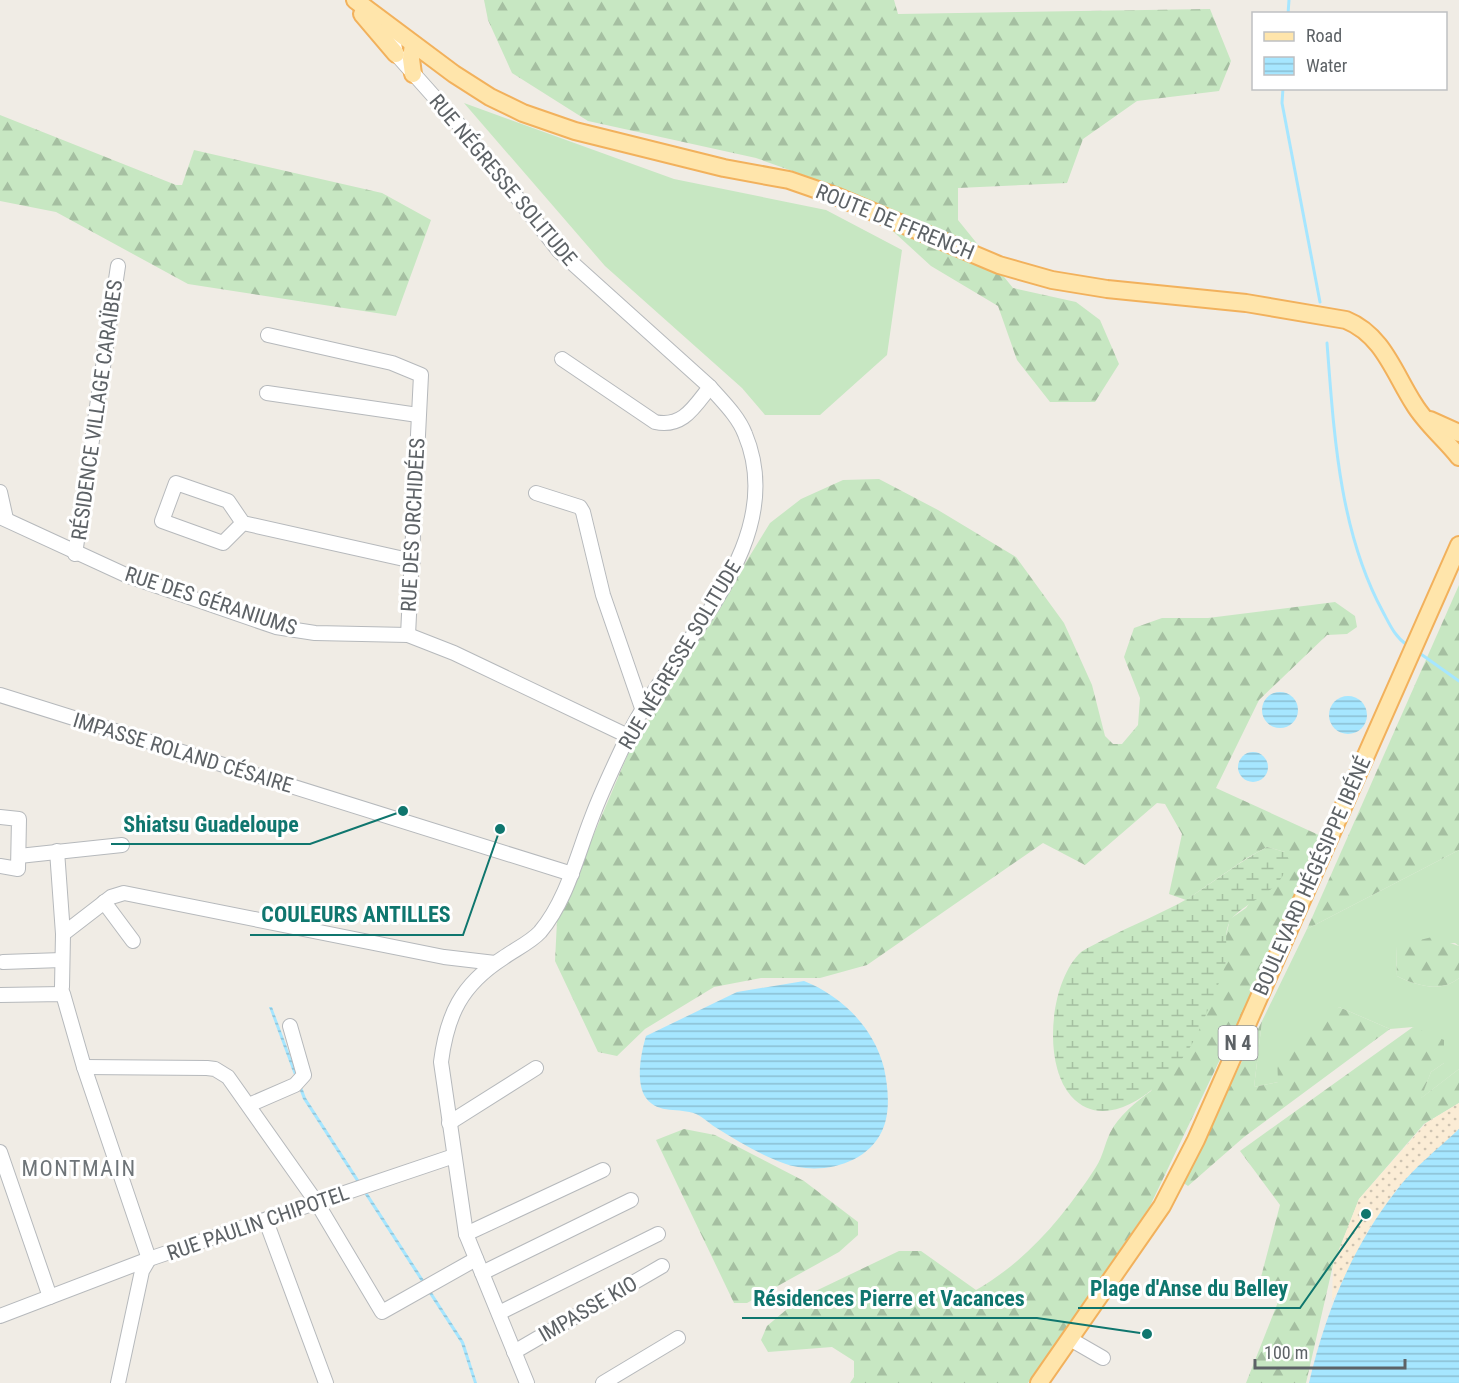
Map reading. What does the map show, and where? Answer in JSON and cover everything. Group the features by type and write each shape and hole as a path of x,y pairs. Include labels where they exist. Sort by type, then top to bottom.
{"main road":[{"path":"350,0 396,54"},
{"name":"ROUTE DE FFRENCH","path":"355,0 454,74 523,113 575,132 724,168 789,180 838,197 999,265 1052,280 1107,289 1245,303 1346,320 1367,332 1388,357 1414,405 1459,457"},
{"path":"413,44 411,59 413,74"},
{"path":"1424,417 1459,433"},
{"name":"BOULEVARD HÉGÉSIPPE IBÉNÉ","path":"1039,1383 1162,1206 1196,1140 1459,545"}],"street":[{"path":"396,54 394,43 399,33"},
{"name":"RUE NÉGRESSE SOLITUDE","path":"396,54 469,136 559,251 710,387 730,410 745,433 755,464 755,502 745,543 735,567 628,736 593,815 572,874 539,933 495,963 464,994 449,1018 438,1062 466,1234 527,1383"},
{"name":"RÉSIDENCE VILLAGE CARAÏBES","path":"75,554 118,266"},
{"name":"RUE DES ORCHIDÉES","path":"268,335 392,363 421,375 408,635"},
{"path":"562,359 656,422 668,425 684,419 710,387"},
{"path":"267,393 418,416"},
{"path":"243,523 223,543 162,521 176,483 228,501 243,523 413,561"},
{"path":"0,492 3,518"},
{"path":"536,493 580,507 583,512 608,614 643,711"},
{"name":"RUE DES GÉRANIUMS","path":"3,518 75,554 128,576 276,627 315,633 408,635 454,652 628,736"},
{"name":"IMPASSE ROLAND CÉSAIRE","path":"0,695 572,874"},
{"path":"0,817 19,819 18,869 0,866"},
{"path":"19,856 122,845"},
{"path":"57,851 63,934 62,987"},
{"path":"63,934 105,902 124,892 444,957 495,963"},
{"path":"105,902 133,941"},
{"path":"3,962 62,960"},
{"path":"0,995 63,994 84,1067 149,1259 0,1316"},
{"path":"249,1105 295,1085 303,1075 290,1026"},
{"path":"84,1067 215,1069 228,1077 317,1203 382,1312 476,1259"},
{"path":"449,1123 536,1068"},
{"path":"0,1152 50,1297"},
{"name":"RUE PAULIN CHIPOTEL","path":"118,1383 142,1271 149,1259 454,1156"},
{"path":"466,1234 603,1170"},
{"path":"482,1273 631,1200"},
{"path":"266,1221 326,1383"},
{"path":"499,1313 658,1234"},
{"name":"IMPASSE KIO","path":"514,1352 662,1266"},
{"path":"603,1383 678,1338"},
{"path":"1070,1339 1103,1358"}],"green space":[{"path":"484,0 894,0 898,14 1210,9 1231,61 1219,91 1137,101 1083,139 1067,183 958,188 958,220 1013,288 1076,302 1100,320 1119,364 1095,402 1050,402 1017,360 998,306 931,266 849,191 756,158 588,121 512,73 488,20"},
{"path":"464,103 674,179 826,210 902,250 887,355 820,415 765,415 742,388 605,266"},
{"path":"0,115 176,185 182,185 194,150 382,193 431,220 396,316 188,284 56,212 0,201"},
{"path":"879,479 938,510 1016,557 1064,623 1092,685 1105,736 1113,744 1122,744 1138,725 1140,698 1124,657 1134,628 1162,618 1208,618 1335,602 1355,616 1357,627 1347,634 1327,635 1259,700 1216,788 1321,836 1300,892 1150,1206 1028,1383 850,1383 854,1377 854,1361 832,1347 768,1352 761,1340 767,1326 799,1299 899,1251 921,1251 976,1290 995,1278 1028,1251 1044,1236 1084,1185 1098,1163 1110,1133 1118,1121 1134,1104 1151,1091 1226,962 1225,940 1230,919 1246,908 1285,852 1267,847 1186,900 1169,894 1182,834 1165,804 1157,803 1085,865 1043,843 867,965 820,978 761,978 714,987 645,1029 617,1056 598,1052 555,961 557,921 628,754 770,523 801,499 843,480"},
{"path":"1459,585 1459,850 1307,929"},
{"path":"1267,847 1285,852 1290,861 1276,885 1238,912 1230,921 1226,936 1226,961 1221,977 1201,1025 1184,1056 1156,1086 1140,1099 1122,1107 1104,1111 1087,1108 1071,1096 1062,1082 1053,1044 1057,1002 1062,982 1070,965 1084,950 1187,899"},
{"path":"1459,850 1459,946 1455,943 1396,947 1397,976 1413,983 1437,987 1452,983 1459,978 1459,1069 1420,1099 1431,1072 1444,1063 1413,1027 1390,1029 1339,1007 1278,1082 1254,1087 1262,1021 1307,929"},
{"path":"1432,937 1459,946 1459,978 1452,983 1437,987 1413,983 1397,976 1396,946"},
{"path":"1339,1007 1390,1029 1244,1137 1188,1186 1182,1182 1262,1021 1254,1087 1278,1082 1277,1054"},
{"path":"1413,1027 1444,1040 1444,1063 1431,1072 1421,1098 1459,1069 1459,1103 1424,1124 1359,1199 1333,1265 1306,1383 1246,1383 1278,1302 1261,1277 1280,1205 1240,1151"},
{"path":"684,1129 715,1135 804,1181 858,1222 858,1235 839,1252 747,1303 734,1303 656,1140"}],"sand":[{"path":"1459,1103 1459,1129 1397,1189 1369,1229 1332,1302 1333,1265 1359,1199 1426,1123"}],"water":[{"path":"1280,692 1293,697 1298,710 1293,723 1280,728 1267,723 1262,710 1267,697"},
{"path":"1348,696 1355,697 1361,702 1366,708 1366,722 1361,728 1355,733 1348,734 1341,733 1335,728 1330,722 1329,715 1330,708 1335,702 1341,697"},
{"path":"1253,752 1259,753 1267,761 1267,773 1259,781 1253,782 1247,781 1239,773 1238,767 1239,761 1247,753"},
{"path":"804,981 831,995 854,1015 873,1040 879,1053 887,1083 887,1116 875,1143 865,1153 853,1160 825,1168 796,1167 757,1152 696,1114 663,1109 646,1098 640,1076 646,1036 737,992"},
{"path":"269,1007 272,1007 306,1098 464,1342 477,1383 474,1383 461,1343 303,1099"},
{"path":"1459,1129 1459,1383 1309,1383 1332,1307 1353,1258 1366,1235 1380,1212 1403,1183"}],"waterway":[{"path":"1288,12 1289,0"},
{"path":"1283,90 1282,103 1320,302"},
{"path":"1327,343 1336,446 1348,515 1368,581 1391,626 1407,645"},
{"path":"1418,652 1459,681"}],"place":[{"name":"Shiatsu Guadeloupe","path":"403,811"},
{"name":"COULEURS ANTILLES","path":"500,829"},
{"name":"Plage d'Anse du Belley","path":"1366,1214"},
{"name":"Résidences Pierre et Vacances","path":"1147,1334"}],"district":[{"name":"MONTMAIN","path":"79,1168"}]}
